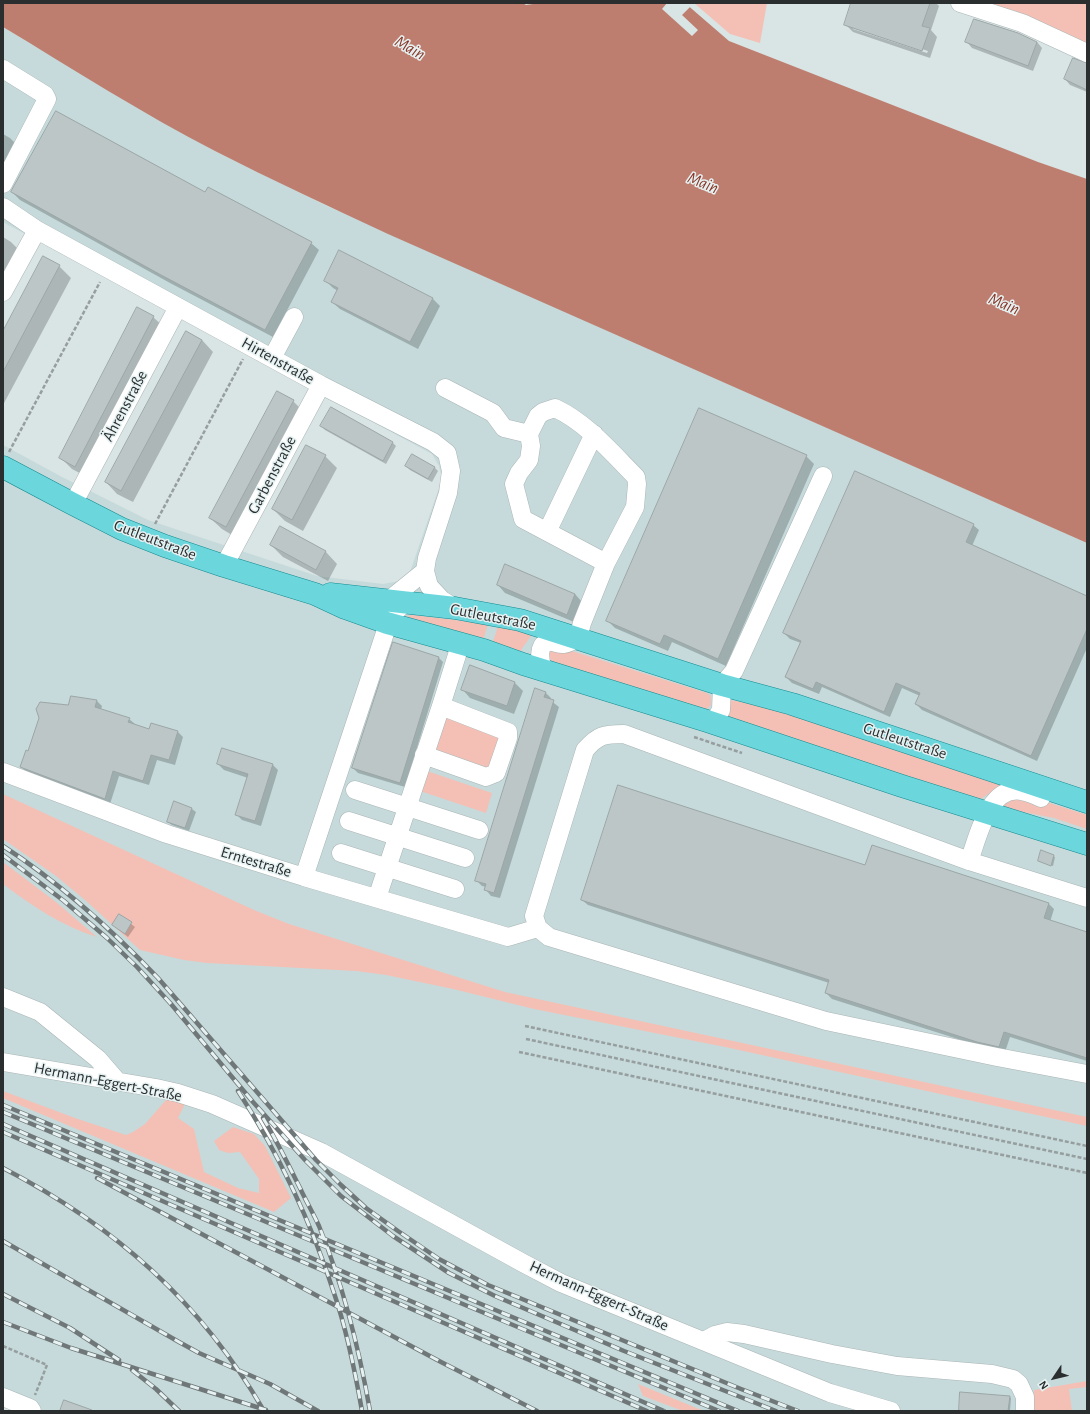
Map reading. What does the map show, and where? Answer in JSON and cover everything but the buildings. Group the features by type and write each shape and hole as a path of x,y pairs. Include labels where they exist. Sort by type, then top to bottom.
{"main road":[{"name":"Gutleutstraße","path":"6,460 73,504 122,529 165,546 315,594 345,608 387,623 459,643 707,721 902,786 1087,844"},
{"name":"Gutleutstraße","path":"315,594 455,608 520,620 722,685 792,704 1087,802"}],"street":[{"path":"960,3 1022,23 1087,53"},
{"path":"3,69 45,95 47,99 3,184"},
{"name":"Hirtenstraße","path":"3,207 37,230 321,385 433,442 448,454 451,471 448,493 426,558 425,571"},
{"path":"3,292 37,230"},
{"name":"Ährenstraße","path":"73,504 178,307"},
{"path":"272,358 294,317"},
{"name":"Garbenstraße","path":"224,566 321,385"},
{"path":"445,388 493,413 504,428 529,434"},
{"path":"578,638 606,563 635,507 636,477 594,434 570,415 555,408 542,412 538,416 529,434 531,446 529,460 519,473 514,484 523,518 606,563"},
{"path":"547,532 594,434"},
{"path":"707,721 716,718 721,710 722,685 734,671 823,476"},
{"path":"387,623 394,612 397,602 409,586 425,571 429,586 442,600 455,608"},
{"name":"Erntestraße","path":"3,772 167,834 304,877 385,634 387,623"},
{"name":"Gutleutstraße","path":"543,670 539,658 545,643 549,642 564,645 578,638"},
{"path":"377,898 441,706 457,655 459,643"},
{"path":"424,755 486,777 496,773 508,738 508,732 441,706"},
{"path":"1087,898 969,861 624,734 609,734 594,740 585,750 534,916 538,928 549,937 826,1021 997,1057 1087,1074"},
{"path":"355,790 479,830"},
{"path":"969,861 987,812 992,803 1005,792 1020,791 1087,812"},
{"path":"349,821 465,858"},
{"path":"341,853 455,889"},
{"path":"304,877 508,938 538,928"},
{"path":"3,997 40,1012 98,1059 117,1081"},
{"name":"Hermann-Eggert-Straße","path":"3,1062 178,1093 212,1104 321,1152 516,1260 561,1283 830,1393 891,1411"},
{"path":"704,1341 715,1335 727,1332 744,1334 832,1354 897,1366 992,1374 1013,1379 1019,1384 1025,1397 1025,1411"},
{"path":"3,1397 31,1410"}],"path":[{"path":"6,460 101,281"},
{"path":"155,524 243,358"},
{"path":"524,1026 1087,1146"},
{"path":"526,1039 1087,1159"},
{"path":"519,1052 1087,1173"},
{"path":"3,1346 47,1365 31,1410"}],"shaded area":[{"path":"694,3 767,3 760,43 730,34"},
{"path":"975,3 1087,3 1087,46"},
{"path":"3,27 124,100 215,151 327,206 1087,543 1087,1411 25,1411 3,1402 3,445 62,477 148,520 317,576 383,584 399,581 410,572 442,479 439,466 432,454 3,222"},
{"path":"412,615 488,624 482,644 409,619 407,616"},
{"path":"498,626 532,632 520,654 492,645"},
{"path":"554,647 559,647 707,693 711,696 711,705 704,712 554,664 548,656 549,652"},
{"path":"730,700 788,713 1005,783 980,800 722,719"},
{"path":"446,717 503,737 491,769 436,750"},
{"path":"427,771 492,793 486,813 420,791"},
{"path":"3,794 254,910 289,924 505,992 1087,1117 1087,1126 725,1047 534,1009 453,989 386,975 356,971 207,963 184,960 140,950 56,876 3,839"},
{"path":"1031,797 1087,815 1087,829 1054,818 1002,808 1005,800"},
{"path":"3,862 56,902 97,937 48,915 3,884"},
{"path":"3,1091 126,1135 145,1124 166,1100 174,1098 186,1102 178,1118 194,1129 204,1172 238,1188 259,1193 259,1179 240,1152 228,1153 219,1150 214,1141 233,1127 254,1134 265,1146 291,1198 274,1212 3,1098"},
{"path":"1087,1381 1087,1387 1069,1389 1072,1411 1034,1411 1034,1390"},
{"path":"638,1384 704,1411 683,1411 643,1396"}],"water":[{"name":"Main","path":"3,3 523,3 526,5 534,3 685,3 729,41 1038,162 1087,179 1087,543 388,234 236,162 135,107 3,27"}],"pier":[{"path":"667,3 688,3 691,6 682,15 698,30 692,36 662,9"}],"railway":[{"path":"3,846 45,875 65,891 122,942 158,978 316,1160 366,1208 398,1231 439,1259 488,1285 798,1411"},
{"path":"3,855 64,901 107,938 137,967 171,1004 253,1102 305,1160 341,1196 393,1236 449,1273 495,1296 624,1351 776,1411"},
{"path":"238,1091 267,1139 293,1189 315,1240 334,1293 347,1336 362,1411"},
{"path":"3,1105 738,1411"},
{"path":"3,1112 719,1411"},
{"path":"263,1118 317,1221 328,1248 349,1317 361,1364 370,1411"},
{"path":"3,1124 664,1411"},
{"path":"3,1132 647,1411"},
{"path":"3,1168 82,1215 152,1270 212,1335 239,1372 264,1411"},
{"path":"97,1178 441,1362 537,1411"},
{"path":"3,1241 199,1353 270,1384 318,1411"},
{"path":"3,1294 70,1328 119,1360"},
{"path":"3,1322 71,1348 266,1410"},
{"path":"132,1370 156,1389 179,1411"}]}
